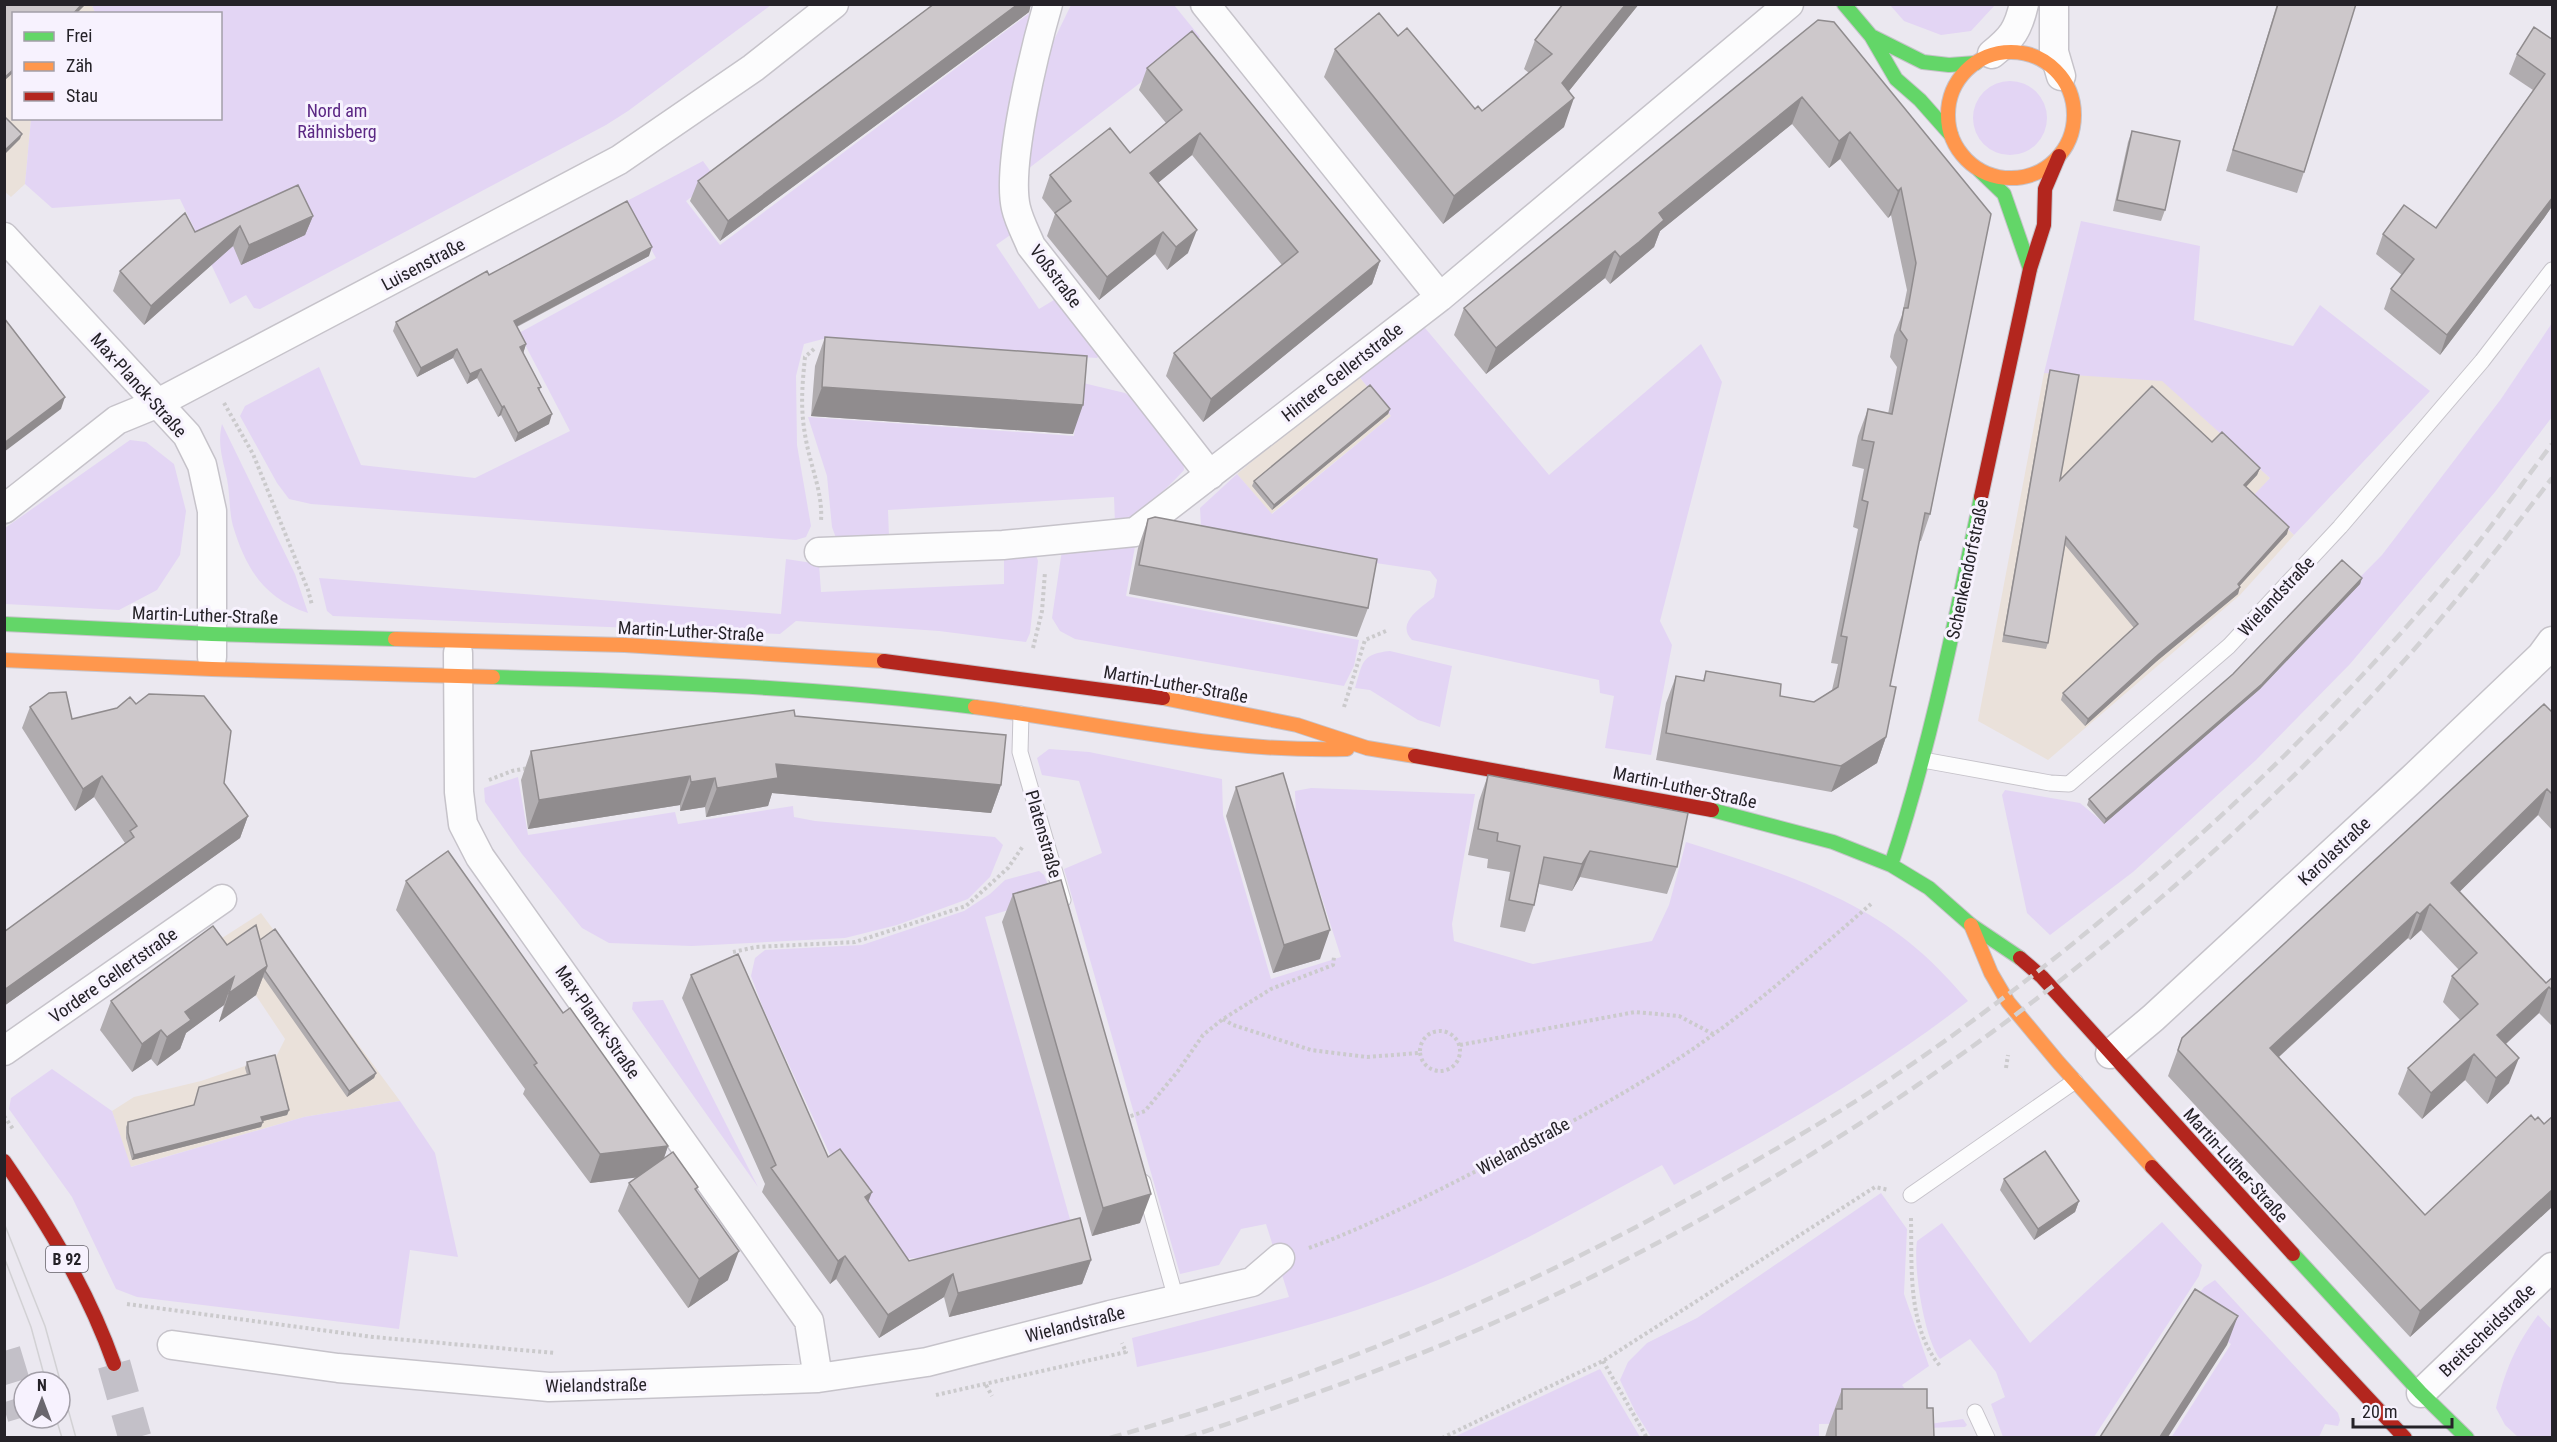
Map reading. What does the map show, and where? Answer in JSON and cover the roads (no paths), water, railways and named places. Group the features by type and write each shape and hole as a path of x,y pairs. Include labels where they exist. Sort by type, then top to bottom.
{"main road":[{"path":"1844,4 1871,36 1896,79 1920,100 1951,135 1963,154 2004,194 2030,269"},
{"name":"Schenkendorfstraße","path":"1871,36 1923,62 1949,65 2011,52 2030,54 2048,63 2061,76 2072,95 2075,117 2071,138 2059,156 2045,189 2044,225 2030,269 1988,476 1923,760 1891,865"},
{"path":"1951,135 1948,115 1951,94 1961,76 1984,59"},
{"name":"Schenkendorfstraße","path":"1979,170 2000,177 2022,177 2042,170 2059,156"},
{"name":"Martin-Luther-Straße","path":"4,624 212,634 625,645 880,660 1135,693 1230,710 1297,725 1367,748 1733,814 1833,842 1891,865 1929,888 1971,925 2014,952 2042,977 2106,1057 2417,1397 2467,1437"},
{"name":"Martin-Luther-Straße","path":"4,660 211,671 683,683 786,689 898,698 1021,714 1224,746 1283,751 1367,748"},
{"name":"Martin-Luther-Straße","path":"1971,925 1990,973 2008,1002 2394,1419 2405,1437"},
{"name":"B 92","path":"4,1161 56,1240 82,1286 106,1337 114,1365"}],"street":[{"name":"Luisenstraße","path":"4,509 117,420 156,404 619,160 753,68 834,4"},
{"name":"Voßstraße","path":"1048,4 1020,134 1014,179 1016,207 1031,246 1210,475"},
{"path":"1204,4 1440,297"},
{"name":"Hintere Gellertstraße","path":"819,552 890,551 1048,542 1135,532 1440,297 1789,4"},
{"path":"1984,59 2013,37 2024,4"},
{"name":"Schenkendorfstraße","path":"2054,4 2054,52 2061,76"},
{"name":"Max-Planck-Straße","path":"4,237 187,435 202,465 212,511 211,671"},
{"name":"Max-Planck-Straße","path":"458,641 459,792 463,824 480,857 809,1321 818,1378"},
{"name":"Karolastraße","path":"2106,1057 2153,1018 2549,655"},
{"name":"Vordere Gellertstraße","path":"4,1051 222,899"},
{"name":"Wielandstraße","path":"172,1345 338,1368 549,1388 818,1378 927,1362 1252,1282 1280,1258"},
{"name":"Breitscheidstraße","path":"2417,1397 2553,1267"}],"lane":[{"name":"Wielandstraße","path":"1923,760 2050,783 2069,784 2237,637 2340,527 2482,361 2553,270"},
{"name":"Platenstraße","path":"1021,714 1020,753 1069,920"},
{"path":"1911,1195 2079,1078"},
{"path":"1138,1164 1176,1299"},
{"path":"1975,1412 1987,1437"}],"tunnel":[{"path":"4,1351 12,1377"},
{"path":"114,1364 135,1438"}],"tram line":[{"path":"4,1223 45,1326 76,1438"},
{"path":"4,1257 31,1327 43,1370"},
{"path":"60,1430 62,1438"}],"railway":[{"path":"1110,1438 1193,1413 1355,1355 1513,1288 1591,1250 1743,1168 1896,1075 1998,1002 2097,924 2193,842 2284,756 2359,679 2431,599 2477,544 2552,444"},
{"path":"1185,1438 1374,1372 1559,1293 1677,1232 1791,1166 1903,1095 2010,1018 2115,937 2215,850 2310,759 2402,663 2479,572 2552,478"}],"park label":[{"name":"Nord am Rähnisberg","path":"337,120"}]}
